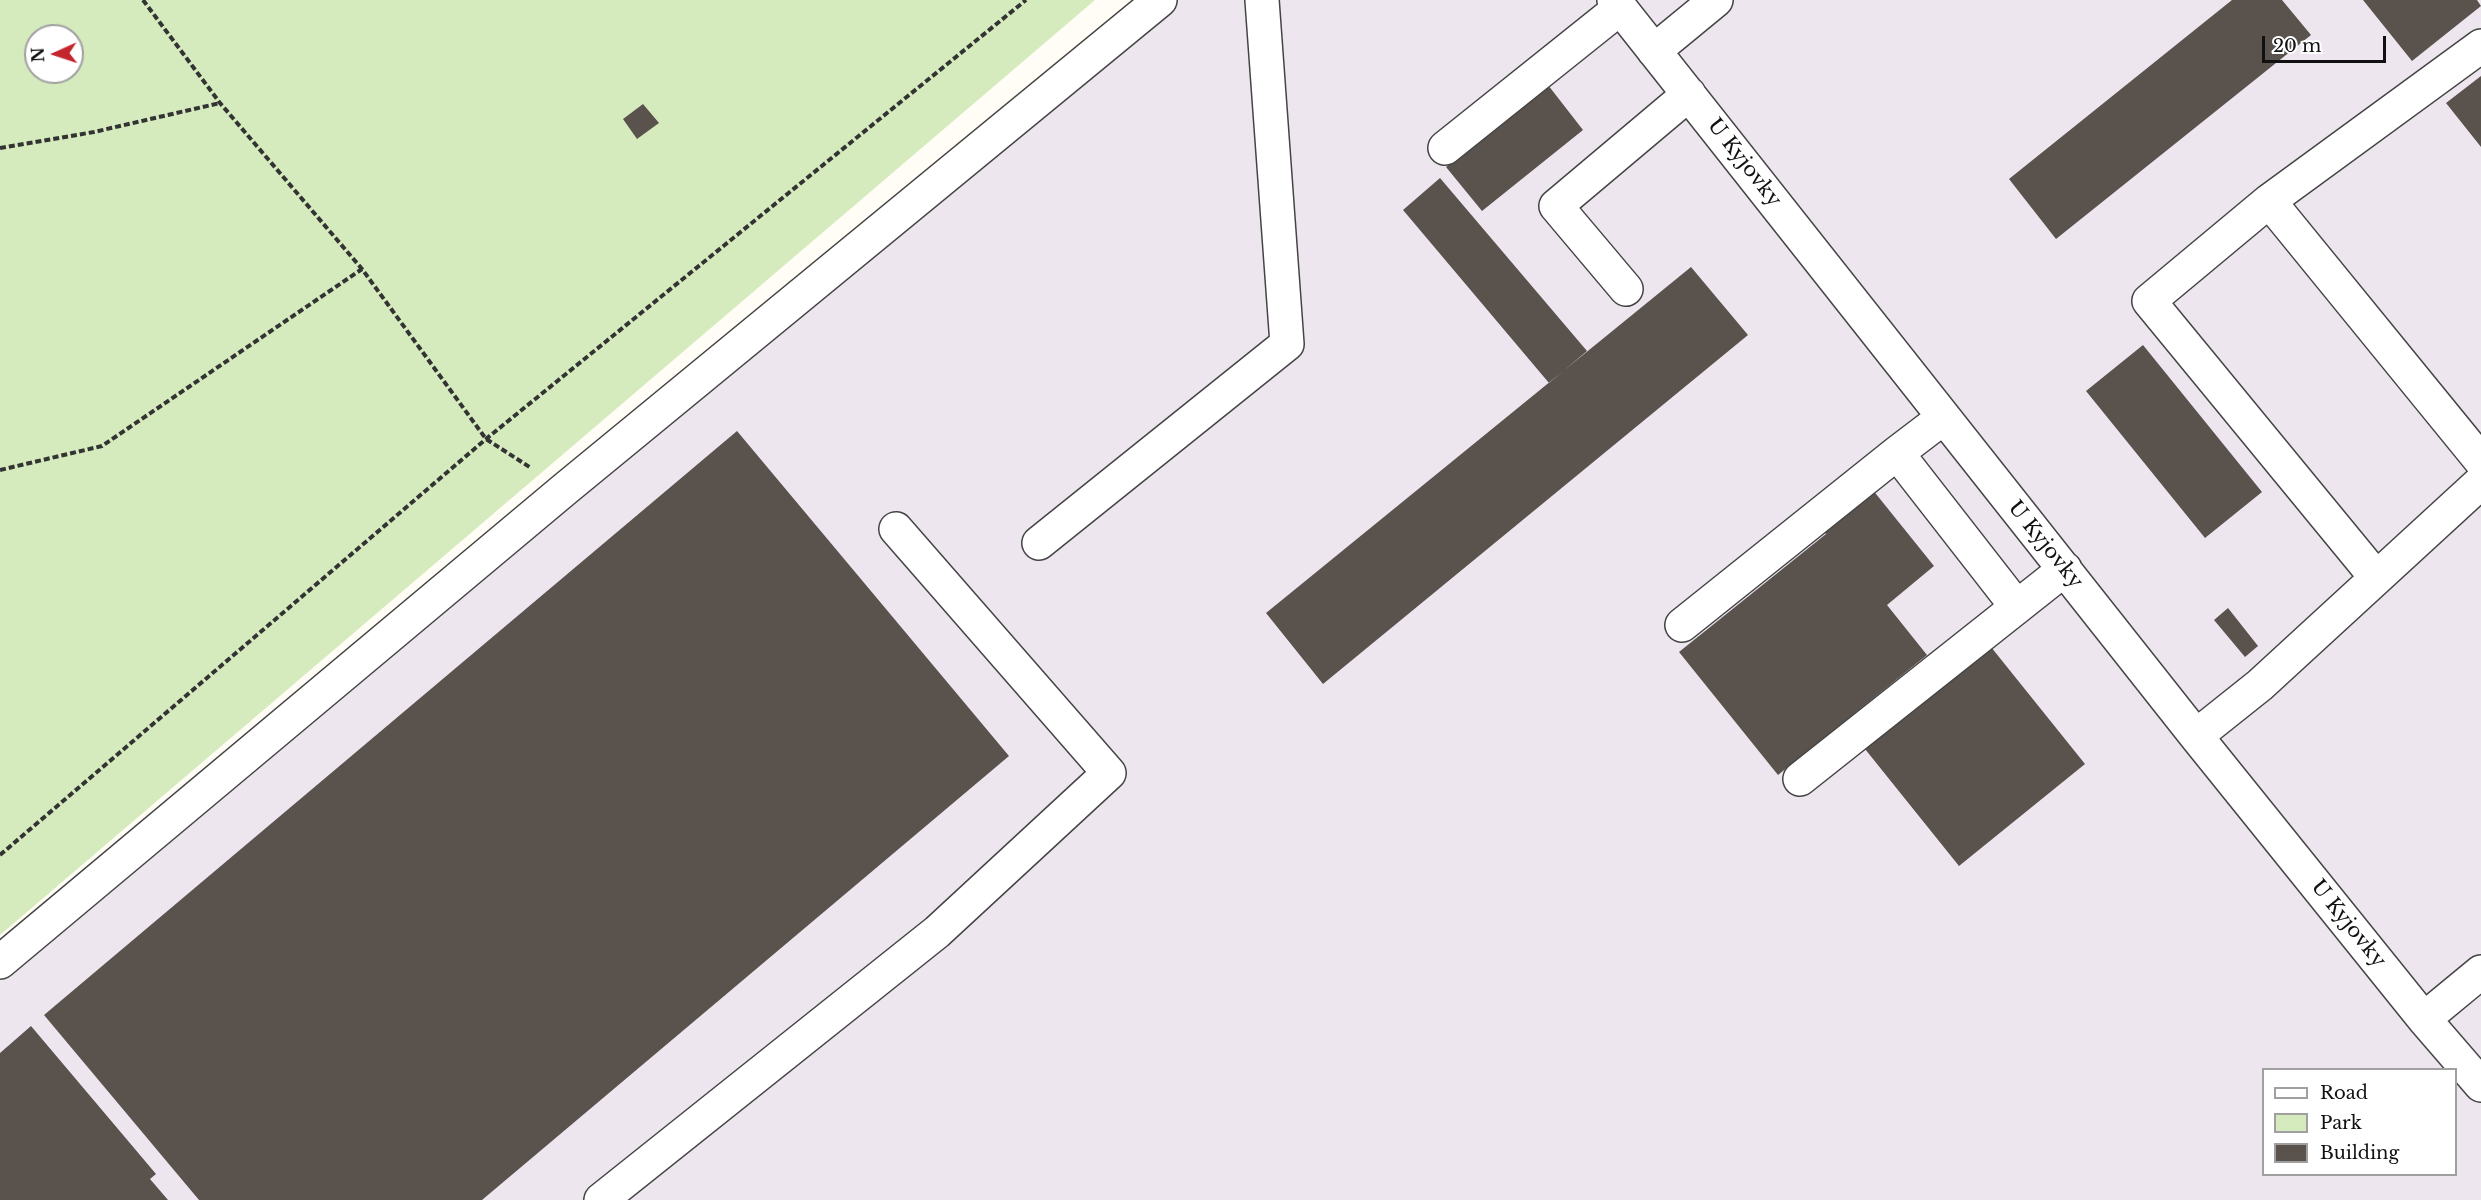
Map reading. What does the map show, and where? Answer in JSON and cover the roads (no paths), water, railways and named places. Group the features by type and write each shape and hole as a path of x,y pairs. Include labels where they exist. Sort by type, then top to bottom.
{"lane":[{"path":"0,962 566,489 1160,0"},
{"path":"1039,543 1287,344 1262,0"},
{"path":"1654,51 1716,0"},
{"path":"1445,148 1617,4"},
{"name":"U Kyjovky","path":"1617,4 2196,736 2424,1019 2481,1085"},
{"path":"2375,576 2150,301 2269,201 2481,46"},
{"path":"1626,289 1556,206 1689,94"},
{"path":"2269,201 2481,461"},
{"path":"1682,626 1943,418"},
{"path":"1897,453 2017,607"},
{"path":"2196,736 2260,685 2375,576 2481,482"},
{"path":"601,1200 937,932 1109,773 897,530"},
{"path":"1800,780 2065,569"},
{"path":"2424,1019 2481,972"}]}
